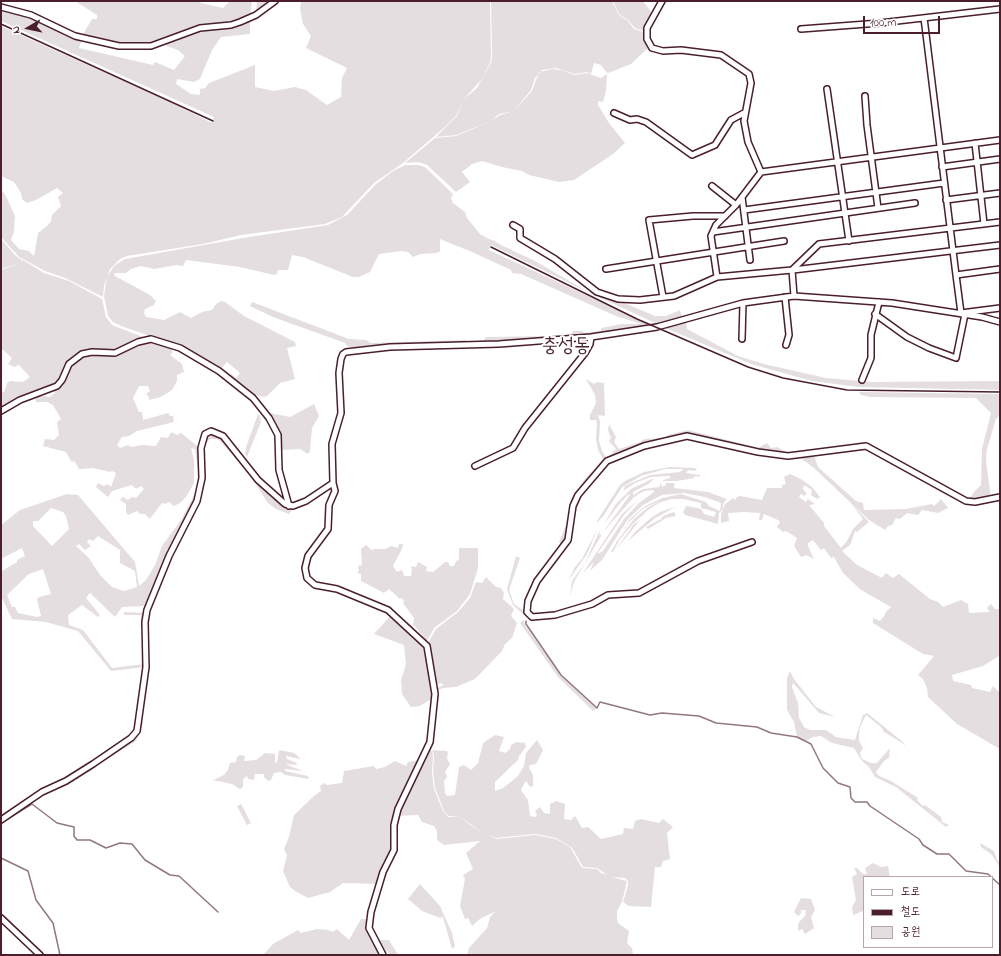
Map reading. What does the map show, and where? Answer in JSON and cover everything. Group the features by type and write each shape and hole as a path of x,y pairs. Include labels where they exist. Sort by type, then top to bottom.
{"street":[{"path":"1,7 30,15 75,36 119,46 151,46 200,28 231,25 240,22 256,15 275,1"},
{"path":"662,1 647,28 647,39 650,46 656,50 663,51 681,50 721,55 741,67 749,74 751,80 744,113 744,121 748,142 761,172"},
{"path":"801,29 866,25 1000,9"},
{"path":"875,314 907,337 929,348 956,358 963,314 946,200 941,148 924,18"},
{"path":"827,89 849,241"},
{"path":"865,96 878,208"},
{"path":"614,113 630,120 638,119 646,122 692,156 715,145 731,120 744,113"},
{"path":"716,277 711,236 716,225 736,205 761,172 1000,140"},
{"path":"975,143 984,224"},
{"path":"942,167 1000,159"},
{"path":"744,210 944,183"},
{"path":"712,186 736,205"},
{"path":"946,200 1000,193"},
{"path":"742,197 750,260"},
{"path":"713,232 915,203"},
{"path":"664,297 649,220 693,216 725,216"},
{"path":"792,270 819,244 1000,222"},
{"path":"513,225 520,230 520,238 555,259 597,292 618,299 628,300 674,296 716,277 792,270 1000,245"},
{"path":"606,269 712,251 784,241"},
{"path":"956,275 1000,269"},
{"path":"792,270 794,296"},
{"path":"383,955 370,928 371,912 383,872 394,850 394,825 398,809 430,742 435,694 427,646 388,610 337,589 315,586 307,578 305,568 308,556 328,528 329,505 335,491 333,483 332,444 342,413 339,373 343,354 346,352 390,347 499,344 591,337 657,327 743,303 794,296 878,302 963,314 1000,322"},
{"path":"785,297 789,335 786,345"},
{"path":"862,380 871,358 871,335 878,302"},
{"path":"742,339 743,303"},
{"path":"963,314 1000,308"},
{"path":"475,466 513,448 525,428 585,353 590,344 591,337"},
{"path":"1,411 20,400 57,386 62,380 69,364 82,354 92,352 114,353 138,342 151,339 180,348 219,370 253,398 269,418 278,435 279,470 289,506"},
{"path":"1,820 42,792 66,781 93,764 131,738 137,731 146,667 145,622 147,610 169,556 197,501 202,478 201,448 205,434 212,431 223,436 258,480 280,501 289,506 306,501 333,483"},
{"path":"752,542 698,561 639,593 608,595 592,604 555,615 532,617 527,612 528,601 537,581 568,540 573,506 578,495 607,461 644,446 687,436 758,452 788,456 866,446 966,501 975,502 1000,497"},
{"path":"1,918 40,955"}],"green space":[{"path":"75,1 199,1 201,3 223,8 230,1 252,1 250,17 240,22 207,25 158,44 119,45 82,36 92,19 97,19 97,15"},
{"path":"257,1 273,1 256,14"},
{"path":"301,1 490,1 490,63 482,79 464,99 456,116 445,127 403,163 374,183 342,217 325,224 241,235 203,244 127,256 120,259 110,269 104,286 103,297 65,278 45,271 19,257 1,237 1,190 5,194 15,216 14,232 11,240 19,249 29,251 34,256 38,233 47,226 51,221 52,215 61,206 58,197 63,193 57,188 36,200 27,203 22,199 21,193 14,182 1,176 1,26 168,101 212,123 214,117 1,21 1,8 30,17 82,39 79,48 153,65 155,62 174,70 185,56 178,50 164,45 196,31 250,20 250,34 221,37 212,50 200,79 194,82 177,79 176,84 191,94 200,95 200,89 205,88 209,83 255,65 255,87 274,91 295,87 306,90 327,105 341,97 342,78 347,68 306,48 311,36 303,24 300,8"},
{"path":"491,1 612,1 619,15 628,21 634,29 646,33 649,47 631,64 607,73 601,65 594,63 591,74 587,72 575,74 556,68 542,70 535,78 531,90 514,111 499,114 491,121 456,135 436,137 457,116 464,99 477,88 491,63"},
{"path":"613,1 643,1 652,13 643,31 635,28 629,21 619,14"},
{"path":"552,69 561,70 575,75 587,73 601,78 607,74 606,91 603,102 598,101 598,105 609,123 625,143 613,154 574,180 559,182 482,161 472,164 462,172 470,182 456,192 427,165 418,162 405,163 435,138 456,136 491,121 500,115 514,111 532,91 539,72"},
{"path":"405,165 419,165 425,167 453,194 451,198 453,203 465,212 467,218 480,234 535,261 590,293 491,245 489,250 652,326 570,338 573,331 583,331 584,333 601,331 601,328 621,324 641,324 616,316 521,274 512,273 511,270 440,239 440,251 437,253 420,254 413,257 408,252 401,251 379,254 370,272 359,277 353,277 303,257 292,255 288,270 278,270 277,274 274,275 240,267 186,260 183,266 177,265 154,269 141,266 131,269 126,273 114,273 115,276 150,295 156,301 154,305 145,309 144,313 146,317 164,320 180,312 191,318 202,312 212,310 216,304 221,301 225,302 244,316 295,342 296,346 287,348 295,379 280,383 267,396 264,397 251,394 229,377 231,374 236,378 240,373 227,362 220,370 187,349 121,326 113,322 108,316 104,296 107,277 114,266 125,259 243,238 328,225 347,215 376,184 393,171"},
{"path":"1,239 16,256 22,260 20,263 1,269"},
{"path":"23,260 44,273 69,281 102,299 106,317 112,325 148,339 119,350 76,356 59,383 1,409 1,392 4,392 7,383 10,381 23,382 30,377 19,365 14,367 8,364 12,358 1,348 1,270 20,263"},
{"path":"594,290 655,316 666,316 680,310 682,317 657,324 590,293"},
{"path":"252,302 349,339 366,340 371,343 466,340 466,342 360,349 347,346 345,343 273,317 250,306"},
{"path":"686,321 687,329 738,356 764,364 826,378 871,382 1000,381 1000,390 859,387 812,381 751,364 663,327"},
{"path":"486,337 549,337 482,342"},
{"path":"151,340 169,346 173,352 170,355 182,364 184,372 177,375 177,381 172,390 161,397 149,400 149,397 146,394 150,391 148,386 139,386 133,398 139,412 142,412 143,420 168,413 170,416 173,416 174,422 137,431 129,436 122,437 117,445 120,448 128,445 131,447 142,445 156,446 161,437 168,438 171,432 177,435 181,433 200,448 199,490 147,606 122,607 115,617 90,593 86,598 100,615 98,617 82,605 68,615 69,625 83,630 112,668 144,664 141,615 124,615 124,612 145,613 145,667 111,671 78,631 46,622 12,619 1,596 1,559 1,525 20,510 67,494 78,495 135,562 139,586 146,580 155,565 162,546 181,520 198,488 199,477 195,449 191,448 194,460 194,483 186,497 180,503 174,506 169,502 165,504 162,503 150,519 145,514 140,514 137,511 128,515 126,512 126,504 120,500 123,497 128,500 132,497 136,498 144,489 141,486 136,489 132,485 112,491 108,497 96,487 98,483 104,486 108,484 111,487 116,473 93,468 79,469 75,462 71,461 66,452 43,446 45,439 54,440 59,435 57,422 61,419 53,405 47,402 36,402 36,398 42,396 50,397 55,393 53,389 77,358 92,353 124,349","holes":["51,508 63,512 66,516 69,529 52,546 33,526 33,521 38,521","98,536 120,550 120,563 135,571 137,587 124,591 112,587 100,575 89,558 76,546 79,544 85,550 91,546 87,542 89,539 93,541","22,548 25,556 2,571 1,559","43,569 51,594 39,597 37,599 41,616 37,617 18,613 15,607 12,607 7,595 29,574"]},
{"path":"586,379 594,384 597,382 604,383 605,416 598,415 600,422 599,441 602,451 606,457 616,449 609,441 611,438 608,430 609,424 616,437 614,442 619,449 640,442 644,439 664,438 668,435 688,430 758,448 767,443 771,448 777,447 792,455 759,450 694,436 617,454 575,496 566,539 539,578 525,616 513,605 507,589 516,556 520,558 509,590 514,604 523,610 532,585 561,544 559,542 566,525 571,499 584,480 603,459 598,450 596,439 597,422 596,420 590,420 590,415 596,403 595,395"},
{"path":"859,392 1000,394 1000,415 996,419 987,449 986,461 991,498 969,501 973,493 981,485 982,449 991,413 976,398 871,397 861,395"},
{"path":"314,404 319,416 312,428 310,451 308,454 300,449 281,450 279,434 265,412 290,417"},
{"path":"258,414 261,422 247,457 245,454 246,447"},
{"path":"211,434 222,437 260,484 278,502 283,506 294,508 289,514 276,509 268,503 249,474 221,442 217,439 210,439 203,447 206,436"},
{"path":"814,455 818,467 856,501 863,503 864,510 906,509 932,504 934,506 941,499 948,508 938,513 922,510 918,515 907,513 900,519 896,518 892,525 888,526 885,530 869,520 814,468 799,457"},
{"path":"670,467 695,468 697,469 695,471 688,470 686,473 700,475 700,477 695,476 694,478 677,481 663,481 670,478 670,476 651,477 635,483 623,491 625,486 650,475 680,472 684,469 665,469 641,476 622,487 604,515 598,522 597,521 620,485 625,481 644,472"},
{"path":"790,474 801,479 812,487 820,497 817,499 811,495 812,490 804,485 803,489 807,494 804,496 801,494 799,497 806,502 808,499 815,504 809,505 824,523 824,526 841,548 847,541 853,529 863,519 851,503 869,522 857,532 855,531 850,545 842,551 857,565 882,578 886,573 893,578 899,574 930,599 938,602 943,607 961,600 968,604 969,613 990,612 987,608 991,604 995,609 1000,609 999,656 983,666 952,675 953,681 971,685 972,688 990,692 993,686 1000,693 1000,749 957,724 928,697 927,688 923,679 918,675 934,656 923,654 873,623 873,618 880,621 891,607 861,590 843,573 834,557 831,558 824,548 821,550 813,540 808,543 808,546 814,559 806,555 801,557 794,546 797,538 786,531 783,532 777,527 780,522 778,520 764,514 762,520 759,520 760,513 728,513 729,521 721,523 721,514 725,504 733,498 735,500 740,496 762,500 767,488 782,488 782,485 786,484 784,477"},
{"path":"654,478 650,483 633,492 633,495 643,489 659,487 661,483 662,487 666,485 666,483 672,483 675,484 674,488 708,492 727,499 723,504 723,509 719,513 718,524 685,515 683,512 686,506 701,509 704,514 714,517 716,512 701,508 701,503 683,499 671,499 659,503 648,510 632,525 620,539 613,552 611,552 617,541 634,519 647,508 661,500 644,508 630,521 620,535 630,519 645,506 662,498 681,494 706,502 709,506 720,511 721,503 705,497 684,493 662,495 643,505 628,519 602,560 590,571 594,562 583,573 622,514 638,500 624,515 597,554 603,551 624,519 639,503 654,492 653,490 644,491 634,497 603,532 630,495 629,494 621,502 604,524 615,505 631,489"},
{"path":"659,506 640,520 615,551 633,525"},
{"path":"675,507 654,519 628,541 635,532 652,517 660,512"},
{"path":"674,512 676,516 666,518 648,529 646,527 661,519 663,516"},
{"path":"598,528 587,554 568,581 575,567 582,559"},
{"path":"571,530 573,538 541,581 533,597 530,611 535,616 529,612 530,602 539,582"},
{"path":"599,532 599,536 601,534 601,536 574,582 570,596 572,581 585,563"},
{"path":"399,544 403,544 402,549 393,566 397,572 402,570 404,576 411,576 411,566 416,567 418,562 427,567 426,571 433,572 445,562 448,562 450,566 454,566 456,561 459,560 459,548 478,548 478,568 470,594 457,611 434,628 427,641 413,624 414,618 403,603 404,601 402,598 400,599 389,589 384,593 361,581 361,574 357,573 359,571 358,566 362,565 361,549 366,545 373,551 373,549 386,549 391,546 398,548"},
{"path":"486,577 496,587 501,588 504,593 503,599 514,609 511,616 517,623 512,638 505,644 502,651 475,679 456,687 443,688 437,691 437,688 444,685 441,683 434,685 429,641 436,629 458,612 470,598 476,582 482,583"},
{"path":"391,615 425,647 433,698 420,706 411,707 402,694 401,680 406,664 404,645 374,634"},
{"path":"524,620 525,625 561,675 597,708 593,711 558,677 520,623"},
{"path":"790,671 794,679 816,707 835,717 819,713 793,683 792,687 798,703 799,718 804,727 810,730 826,730 836,737 855,740 863,715 867,713 903,742 913,757 904,744 884,732 881,727 866,715 860,727 859,734 859,741 863,748 860,753 862,759 871,763 877,763 890,748 889,758 884,761 876,772 879,776 891,781 918,798 917,800 923,806 925,805 941,817 942,822 949,825 946,827 896,787 875,777 854,748 832,743 821,736 813,737 806,741 797,737 794,722 787,710 787,678"},
{"path":"144,721 136,741 66,785 42,796 1,822 37,797 123,745"},
{"path":"495,735 504,737 499,751 505,753 510,749 511,745 516,742 525,743 526,747 519,756 518,760 495,782 495,791 503,788 518,776 524,766 526,753 537,740 543,750 536,764 530,765 529,768 533,775 533,787 529,786 527,782 525,782 521,790 528,800 530,816 535,817 537,815 535,811 540,807 544,813 550,814 550,804 556,801 565,804 564,819 571,820 575,816 582,828 588,827 601,839 623,834 624,828 633,829 635,821 641,819 659,823 663,819 673,827 667,833 670,859 663,861 661,867 655,867 651,907 629,906 623,902 628,881 625,878 612,877 627,881 622,902 617,911 617,919 618,923 629,931 627,943 632,948 633,955 467,955 469,948 487,928 490,917 495,912 481,918 472,926 468,918 465,919 460,906 465,879 463,875 473,869 466,853 480,841 444,845 437,840 437,831 434,826 422,822 418,815 397,816 430,746 433,756 432,772 434,789 443,811 448,817 461,817 448,816 444,811 435,788 433,771 434,756 432,750 447,751 447,758 450,764 445,772 447,777 444,781 445,793 447,796 455,795 459,767 464,765 471,770 478,763 483,743","holes":["461,817 484,834 469,824","535,834 556,838 571,847 583,867 597,868 607,875 601,873 597,869 582,868 570,847 556,839 535,835 496,839 489,835 496,838"]},
{"path":"279,750 294,753 300,758 286,756 287,759 297,763 296,765 285,764 303,771 285,769 285,771 308,776 309,779 285,775 281,772 274,773 271,780 268,781 264,777 264,774 255,774 254,780 248,779 247,776 243,779 243,787 240,789 232,784 213,780 224,775 228,770 230,763 236,762 237,757 240,755 245,756 244,761 256,760 265,753 275,754 275,762 277,763"},
{"path":"420,760 396,808 392,825 393,846 377,884 343,883 330,892 308,898 290,887 283,871 287,855 284,849 289,837 294,815 321,791 320,786 324,783 327,785 342,783 344,771 374,766 376,769 385,767 395,761 406,766 408,762"},
{"path":"241,804 251,823 247,825 237,806"},
{"path":"980,843 994,851 997,860 1000,863 1000,867 991,854 981,847"},
{"path":"873,863 881,867 888,866 890,876 863,876 863,911 853,915 852,907 856,900 852,877 857,874 854,868 857,868 863,874 867,874 865,868"},
{"path":"420,884 440,906 452,933 455,946 452,949 443,917 440,918 422,911 408,899"},
{"path":"801,898 811,899 815,910 811,917 814,928 805,934 802,929 798,931 798,926 799,922 805,916 806,910 801,910 801,914 798,916 794,912"},
{"path":"361,919 368,919 381,955 263,955 273,944 298,930 301,933 317,929 333,932 337,929 349,940"},
{"path":"370,928 380,940 389,940 398,955 390,955 387,950 385,955"}],"waterway":[{"path":"526,621 526,624 561,675 597,708 600,702 650,715 662,713 699,716 716,723 757,727 771,733 797,737 811,744 823,768 838,783 850,787 851,798 855,802 867,802 870,806 919,839 923,845 937,854 949,854 966,871 988,874 990,876"},
{"path":"1,823 32,804 57,823 74,827 74,836 77,840 90,840 106,848 120,843 132,844 145,860 170,875 179,876 218,912"},
{"path":"1,858 28,871 36,900 53,923 60,955"},
{"path":"993,879 1000,885"}],"railway":[{"path":"1,24 213,121"},
{"path":"491,247 637,319 748,367 783,378 847,390 1000,392"}],"district":[{"name":"충성동","path":"566,348"}]}
